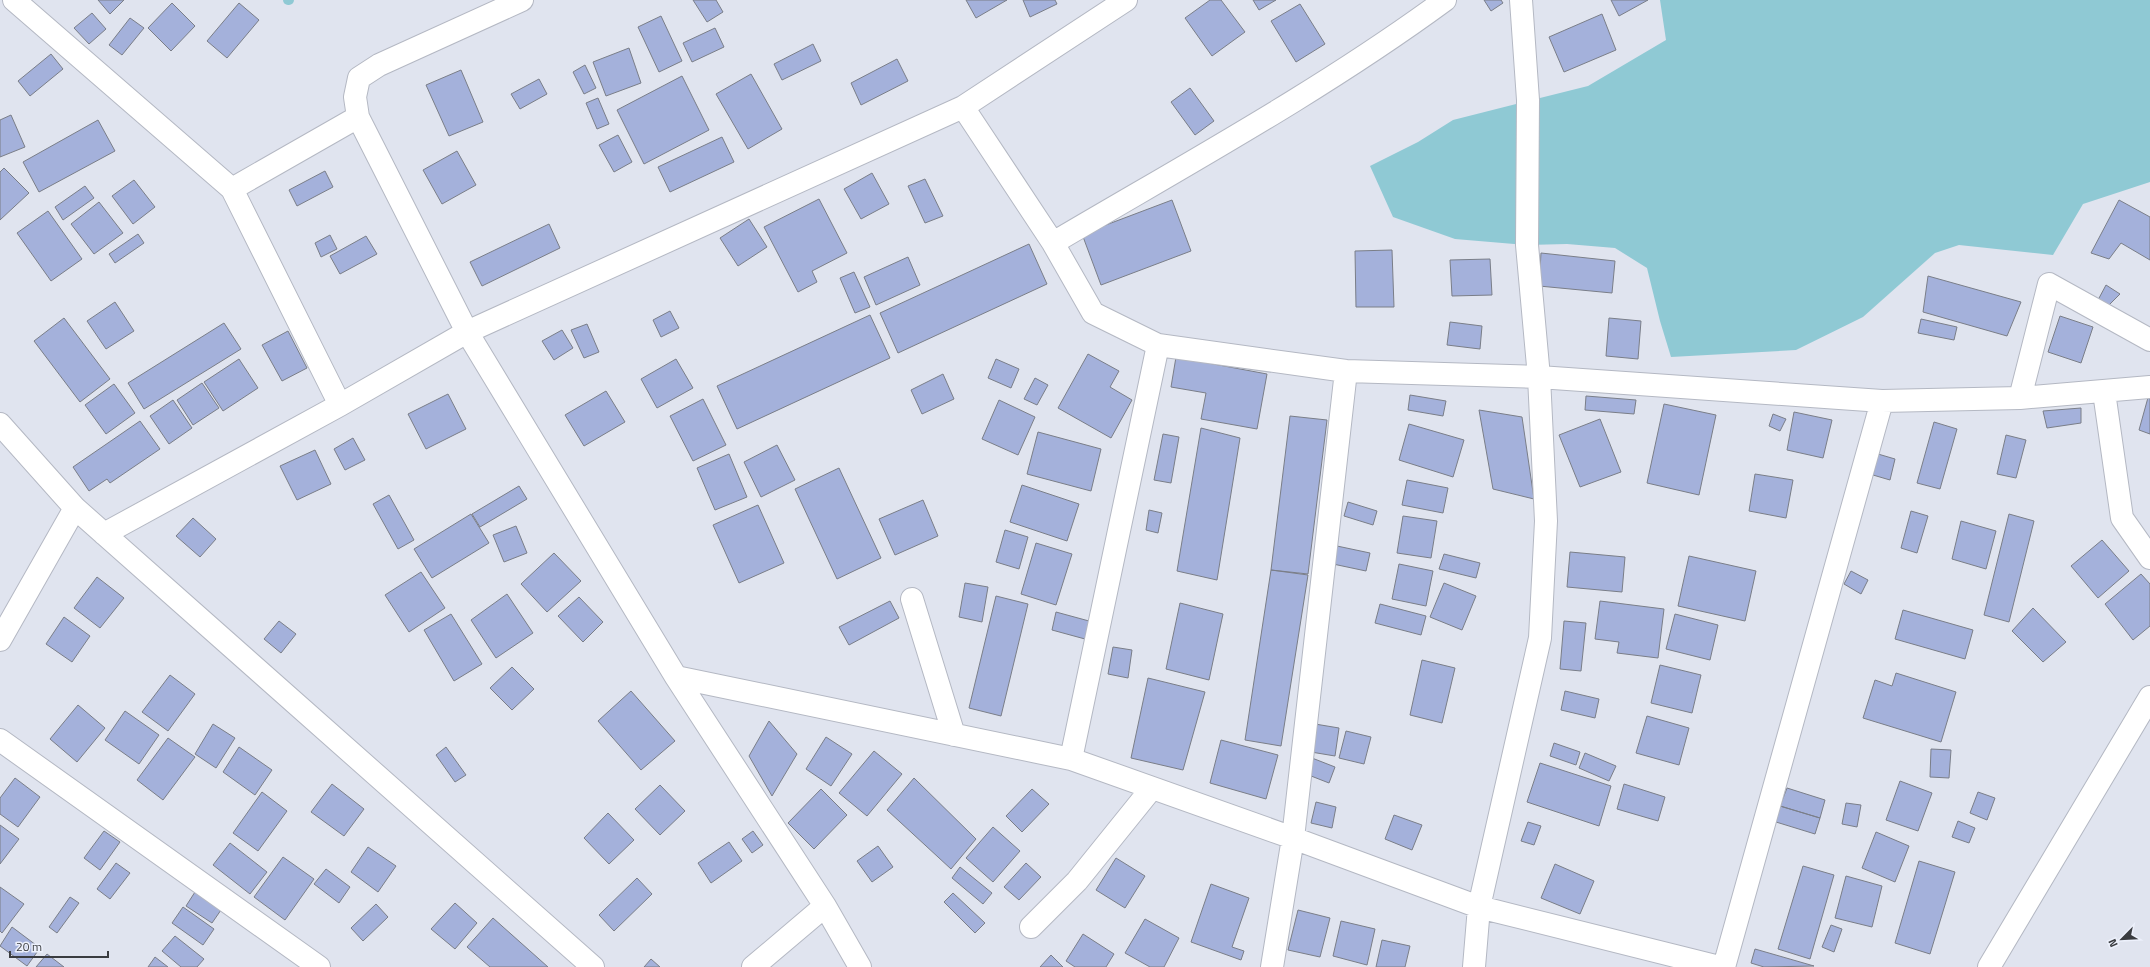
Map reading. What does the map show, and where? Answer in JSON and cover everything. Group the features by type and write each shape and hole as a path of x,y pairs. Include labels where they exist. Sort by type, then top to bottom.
{"street":[{"path":"14,0 232,190 340,405"},
{"path":"522,0 379,64 359,78 355,97 358,116 467,332 676,677 825,906 860,967"},
{"path":"104,534 340,405 467,332 963,107 1126,0"},
{"path":"1053,243 1278,111 1389,42 1445,0"},
{"path":"1474,967 1478,906 1540,638 1546,521 1539,377 1527,245 1528,100 1521,0"},
{"path":"963,107 1053,243 1093,313 1158,345 1346,372 1539,377 1882,401 2020,398 2150,388"},
{"path":"232,190 358,116"},
{"path":"2020,398 2049,284 2150,340"},
{"path":"1072,759 1158,345"},
{"path":"1272,967 1293,838 1346,372"},
{"path":"2104,392 2122,518 2150,558"},
{"path":"1724,967 1882,401"},
{"path":"0,424 75,508 593,967"},
{"path":"0,640 75,508"},
{"path":"912,599 954,735"},
{"path":"676,677 1072,759 1478,906 1719,967"},
{"path":"1990,967 2150,698"},
{"path":"0,740 319,967"},
{"path":"1031,927 1076,881 1152,788"},
{"path":"753,967 825,906"}],"water":[{"path":"1660,0 2150,0 2150,182 2083,204 2053,255 1959,245 1935,253 1863,317 1796,350 1671,357 1660,321 1647,268 1615,248 1567,244 1527,245 1455,239 1393,217 1370,166 1418,142 1453,120 1588,86 1666,40"}],"building":[{"path":"98,0 124,0 110,14"},
{"path":"693,0 716,0 723,12 707,22"},
{"path":"966,0 1007,0 976,18"},
{"path":"1023,0 1055,0 1057,4 1030,17"},
{"path":"1210,0 1221,0 1245,32 1212,56 1185,18"},
{"path":"1253,0 1276,0 1259,10"},
{"path":"1484,0 1501,0 1503,3 1491,11"},
{"path":"1611,0 1648,0 1619,16"},
{"path":"172,3 195,26 171,51 148,28"},
{"path":"239,3 259,20 227,58 207,41"},
{"path":"1300,4 1325,44 1296,62 1271,21"},
{"path":"92,13 106,29 89,44 74,28"},
{"path":"1602,14 1616,50 1564,72 1549,37"},
{"path":"661,16 682,61 659,72 638,27"},
{"path":"130,18 144,28 122,55 109,45"},
{"path":"715,28 724,47 692,62 683,43"},
{"path":"813,44 821,61 782,80 774,64"},
{"path":"629,48 641,83 606,96 593,62"},
{"path":"51,54 63,69 30,96 18,81"},
{"path":"897,59 908,81 861,105 851,83"},
{"path":"585,65 596,88 584,94 573,72"},
{"path":"461,70 483,122 449,136 426,85"},
{"path":"751,74 782,129 748,149 716,94"},
{"path":"682,76 709,130 644,164 617,110"},
{"path":"539,79 547,94 520,109 511,94"},
{"path":"1190,88 1214,121 1195,135 1171,102"},
{"path":"598,98 609,124 597,129 586,103"},
{"path":"11,115 25,147 0,157 0,120"},
{"path":"98,120 115,151 39,192 23,162"},
{"path":"618,135 632,162 614,172 599,145"},
{"path":"722,137 734,162 670,192 658,167"},
{"path":"457,151 476,185 442,204 423,170"},
{"path":"4,168 29,193 0,220 0,172"},
{"path":"325,171 333,187 297,206 289,190"},
{"path":"872,173 889,204 861,219 844,189"},
{"path":"925,179 943,216 925,223 908,186"},
{"path":"134,180 155,207 133,224 112,196"},
{"path":"85,186 94,198 63,220 55,207"},
{"path":"819,199 847,253 812,271 817,282 798,292 764,227"},
{"path":"1172,200 1191,251 1101,285 1082,234"},
{"path":"2119,200 2150,217 2150,260 2121,243 2109,259 2091,253"},
{"path":"99,202 123,233 94,254 71,224"},
{"path":"48,211 82,259 51,281 17,233"},
{"path":"749,219 767,247 738,266 720,238"},
{"path":"549,224 560,248 482,286 470,262"},
{"path":"138,234 144,243 115,263 109,254"},
{"path":"330,235 337,249 321,257 315,243"},
{"path":"366,236 377,254 340,274 330,256"},
{"path":"1029,244 1047,284 898,353 880,313"},
{"path":"1392,250 1394,307 1356,307 1355,251"},
{"path":"1541,253 1615,261 1612,293 1539,286"},
{"path":"908,257 920,285 876,305 864,277"},
{"path":"1490,259 1492,295 1452,296 1450,260"},
{"path":"854,272 870,307 855,313 840,278"},
{"path":"1928,276 2021,302 2007,336 1923,312"},
{"path":"2106,285 2120,294 2108,306 2098,300"},
{"path":"115,302 134,331 106,349 87,321"},
{"path":"670,311 679,328 661,337 653,320"},
{"path":"870,315 890,358 737,429 717,386"},
{"path":"2060,316 2093,327 2081,363 2048,352"},
{"path":"64,318 110,379 80,402 34,341"},
{"path":"1609,318 1641,321 1638,359 1606,356"},
{"path":"1921,319 1957,327 1954,340 1918,333"},
{"path":"1450,322 1482,326 1480,349 1447,345"},
{"path":"224,323 241,349 144,409 128,383"},
{"path":"587,324 599,352 584,358 571,330"},
{"path":"562,330 573,348 554,360 542,341"},
{"path":"288,331 307,368 282,381 262,345"},
{"path":"1088,354 1119,371 1110,387 1132,400 1111,438 1058,408"},
{"path":"1176,357 1267,374 1257,429 1201,419 1206,393 1171,387"},
{"path":"239,359 258,388 223,411 204,382"},
{"path":"676,359 693,388 657,408 641,379"},
{"path":"996,359 1019,369 1011,388 988,378"},
{"path":"943,374 954,399 922,414 911,390"},
{"path":"1035,378 1048,385 1037,405 1024,399"},
{"path":"202,383 219,408 193,425 177,400"},
{"path":"114,384 135,413 106,434 85,405"},
{"path":"606,391 625,422 584,446 565,415"},
{"path":"448,394 466,429 426,449 408,414"},
{"path":"2149,394 2150,395 2150,434 2139,430"},
{"path":"1410,395 1446,401 1443,416 1408,410"},
{"path":"1586,396 1636,400 1634,414 1585,410"},
{"path":"703,399 726,445 693,461 670,416"},
{"path":"173,400 192,428 169,444 150,416"},
{"path":"999,400 1035,417 1018,455 982,439"},
{"path":"1664,404 1716,415 1699,495 1647,483"},
{"path":"2081,408 2081,423 2047,428 2043,411"},
{"path":"1479,410 1522,417 1534,499 1493,489"},
{"path":"1794,412 1832,420 1823,458 1787,450"},
{"path":"1773,414 1786,419 1780,431 1769,426"},
{"path":"1290,416 1327,420 1308,574 1271,570"},
{"path":"1600,419 1621,472 1580,487 1559,435"},
{"path":"140,421 160,449 110,483 107,479 89,491 73,467"},
{"path":"1934,422 1957,429 1940,489 1917,483"},
{"path":"1409,424 1464,440 1453,477 1399,460"},
{"path":"1201,428 1240,438 1217,580 1177,571"},
{"path":"1038,432 1101,449 1091,491 1027,474"},
{"path":"1163,434 1179,437 1171,483 1154,480"},
{"path":"2006,435 2026,440 2016,478 1997,474"},
{"path":"353,438 365,460 345,470 334,449"},
{"path":"777,445 795,480 761,497 744,462"},
{"path":"315,450 331,484 297,500 280,466"},
{"path":"729,454 747,497 715,510 697,468"},
{"path":"1878,454 1895,459 1890,480 1873,475"},
{"path":"839,468 881,558 837,579 795,489"},
{"path":"1755,474 1793,480 1786,518 1749,511"},
{"path":"1407,480 1448,488 1443,513 1402,505"},
{"path":"1022,485 1079,504 1067,541 1010,522"},
{"path":"519,486 527,499 480,527 472,514"},
{"path":"389,495 414,540 398,549 373,504"},
{"path":"923,500 938,536 895,555 879,519"},
{"path":"1348,502 1377,511 1373,525 1344,516"},
{"path":"758,505 784,563 739,583 713,525"},
{"path":"1149,510 1162,513 1158,533 1146,530"},
{"path":"1911,511 1928,516 1917,553 1901,548"},
{"path":"471,514 489,543 432,578 414,549"},
{"path":"2009,514 2034,521 2009,622 1984,615"},
{"path":"1403,516 1437,521 1431,558 1397,553"},
{"path":"193,518 216,539 200,557 176,536"},
{"path":"1961,521 1996,531 1986,569 1952,559"},
{"path":"516,526 527,553 504,562 493,535"},
{"path":"1005,530 1028,537 1019,569 996,562"},
{"path":"2102,540 2129,571 2098,598 2071,566"},
{"path":"1036,543 1072,554 1056,605 1021,594"},
{"path":"1337,546 1370,553 1366,571 1333,564"},
{"path":"1570,552 1625,557 1622,592 1567,587"},
{"path":"554,553 581,581 547,612 521,584"},
{"path":"1444,554 1480,563 1476,578 1439,569"},
{"path":"1689,556 1756,571 1745,621 1678,606"},
{"path":"1399,564 1433,571 1426,606 1392,599"},
{"path":"1271,570 1308,575 1281,746 1245,740"},
{"path":"1851,571 1868,580 1861,594 1844,584"},
{"path":"421,572 445,608 409,632 385,595"},
{"path":"2141,574 2150,584 2150,626 2133,640 2105,604"},
{"path":"97,577 124,598 100,628 74,608"},
{"path":"965,583 988,587 982,622 959,617"},
{"path":"1444,583 1476,596 1462,630 1430,617"},
{"path":"507,594 533,633 496,658 471,620"},
{"path":"996,596 1028,604 1001,716 969,708"},
{"path":"579,597 603,622 583,642 558,616"},
{"path":"890,601 899,618 849,645 839,627"},
{"path":"1600,601 1664,609 1658,658 1617,653 1619,642 1595,639"},
{"path":"1180,603 1223,614 1209,680 1166,669"},
{"path":"1380,604 1426,616 1421,635 1375,623"},
{"path":"2033,608 2066,642 2043,662 2012,631"},
{"path":"1903,610 1973,630 1965,659 1895,639"},
{"path":"1056,612 1089,621 1085,639 1052,630"},
{"path":"451,614 482,664 454,681 424,630"},
{"path":"1675,614 1718,625 1710,660 1666,649"},
{"path":"64,617 90,636 72,662 46,644"},
{"path":"279,621 296,634 281,653 264,639"},
{"path":"1564,621 1586,623 1581,671 1560,669"},
{"path":"1113,647 1132,650 1128,678 1108,674"},
{"path":"1422,660 1455,668 1442,723 1410,715"},
{"path":"1660,665 1701,675 1692,713 1651,703"},
{"path":"512,667 534,689 512,710 490,688"},
{"path":"1896,673 1956,692 1941,742 1863,718 1875,680 1892,686"},
{"path":"170,675 195,694 168,731 142,712"},
{"path":"1148,678 1205,692 1183,770 1131,758"},
{"path":"631,691 675,741 641,770 598,721"},
{"path":"1565,691 1599,699 1595,718 1561,710"},
{"path":"78,705 105,728 77,762 50,739"},
{"path":"125,711 159,735 139,764 105,740"},
{"path":"1647,716 1689,728 1679,765 1636,753"},
{"path":"769,721 797,754 772,796 749,756"},
{"path":"213,724 235,738 216,768 195,754"},
{"path":"1315,724 1339,728 1335,756 1311,752"},
{"path":"1346,731 1371,737 1364,764 1339,758"},
{"path":"826,737 852,754 831,786 806,769"},
{"path":"168,738 195,757 163,800 137,780"},
{"path":"1221,740 1278,755 1266,799 1210,783"},
{"path":"1554,743 1580,752 1576,765 1550,756"},
{"path":"239,747 272,770 255,795 223,772"},
{"path":"446,747 466,775 455,782 436,755"},
{"path":"1931,749 1951,750 1949,778 1930,777"},
{"path":"874,751 902,774 867,816 839,793"},
{"path":"1585,753 1616,766 1609,781 1579,768"},
{"path":"1312,758 1335,767 1329,783 1306,774"},
{"path":"1540,763 1611,786 1599,826 1527,802"},
{"path":"15,778 40,797 18,827 0,814 0,798"},
{"path":"914,778 976,839 951,869 887,810"},
{"path":"1900,781 1932,793 1918,831 1886,820"},
{"path":"332,784 364,809 344,836 311,812"},
{"path":"1624,784 1665,797 1658,821 1617,809"},
{"path":"660,785 685,811 660,835 635,809"},
{"path":"1787,788 1825,800 1820,818 1780,806"},
{"path":"821,789 847,815 814,849 788,823"},
{"path":"1032,789 1049,804 1022,832 1006,816"},
{"path":"262,792 287,811 258,851 233,833"},
{"path":"1978,792 1995,798 1987,820 1970,813"},
{"path":"1316,802 1336,807 1332,828 1311,823"},
{"path":"1846,803 1861,805 1857,827 1842,824"},
{"path":"1780,806 1820,818 1815,834 1776,822"},
{"path":"608,813 634,840 609,864 584,838"},
{"path":"1394,815 1422,825 1412,850 1385,839"},
{"path":"1958,821 1975,828 1969,843 1952,837"},
{"path":"1528,822 1541,826 1534,845 1521,841"},
{"path":"0,825 19,839 0,864"},
{"path":"993,827 1020,851 993,882 966,858"},
{"path":"104,831 120,842 100,870 84,858"},
{"path":"753,831 763,845 752,853 742,839"},
{"path":"1876,832 1909,846 1895,882 1862,868"},
{"path":"729,842 742,861 711,883 698,863"},
{"path":"230,843 267,872 250,894 213,865"},
{"path":"878,846 893,867 872,882 857,861"},
{"path":"368,847 396,866 378,892 351,872"},
{"path":"283,857 314,879 285,920 254,897"},
{"path":"1116,858 1145,876 1125,908 1096,890"},
{"path":"1919,861 1955,872 1930,954 1895,943"},
{"path":"116,863 130,873 110,899 97,889"},
{"path":"1026,863 1041,877 1019,900 1004,887"},
{"path":"1555,864 1594,881 1580,914 1541,898"},
{"path":"1803,866 1834,875 1810,959 1778,949"},
{"path":"960,867 992,893 983,904 952,878"},
{"path":"326,869 350,887 339,903 314,884"},
{"path":"1846,876 1882,886 1872,927 1835,918"},
{"path":"637,878 652,894 614,931 599,915"},
{"path":"1211,884 1249,898 1232,947 1244,951 1241,960 1191,942"},
{"path":"0,887 24,904 2,933 0,931"},
{"path":"195,892 221,910 212,923 186,906"},
{"path":"953,893 985,923 975,933 944,902"},
{"path":"70,897 79,903 57,933 49,927"},
{"path":"455,903 477,923 455,949 431,929"},
{"path":"376,904 388,917 363,941 351,928"},
{"path":"183,907 214,929 203,945 172,923"},
{"path":"1298,910 1330,918 1320,957 1288,950"},
{"path":"493,918 548,967 490,967 467,947"},
{"path":"1145,919 1179,938 1164,967 1150,967 1125,953"},
{"path":"1341,921 1375,929 1367,965 1333,956"},
{"path":"1831,925 1842,929 1834,952 1822,947"},
{"path":"12,927 40,948 27,966 0,946"},
{"path":"1083,934 1114,954 1106,967 1075,967 1066,961"},
{"path":"175,936 204,959 197,967 181,967 162,951"},
{"path":"1382,940 1410,946 1405,967 1376,967"},
{"path":"1755,949 1814,966 1764,967 1751,963"},
{"path":"47,954 64,967 36,967"},
{"path":"1051,955 1063,967 1040,967"},
{"path":"155,957 168,967 148,967"},
{"path":"651,959 660,967 644,967"}]}
